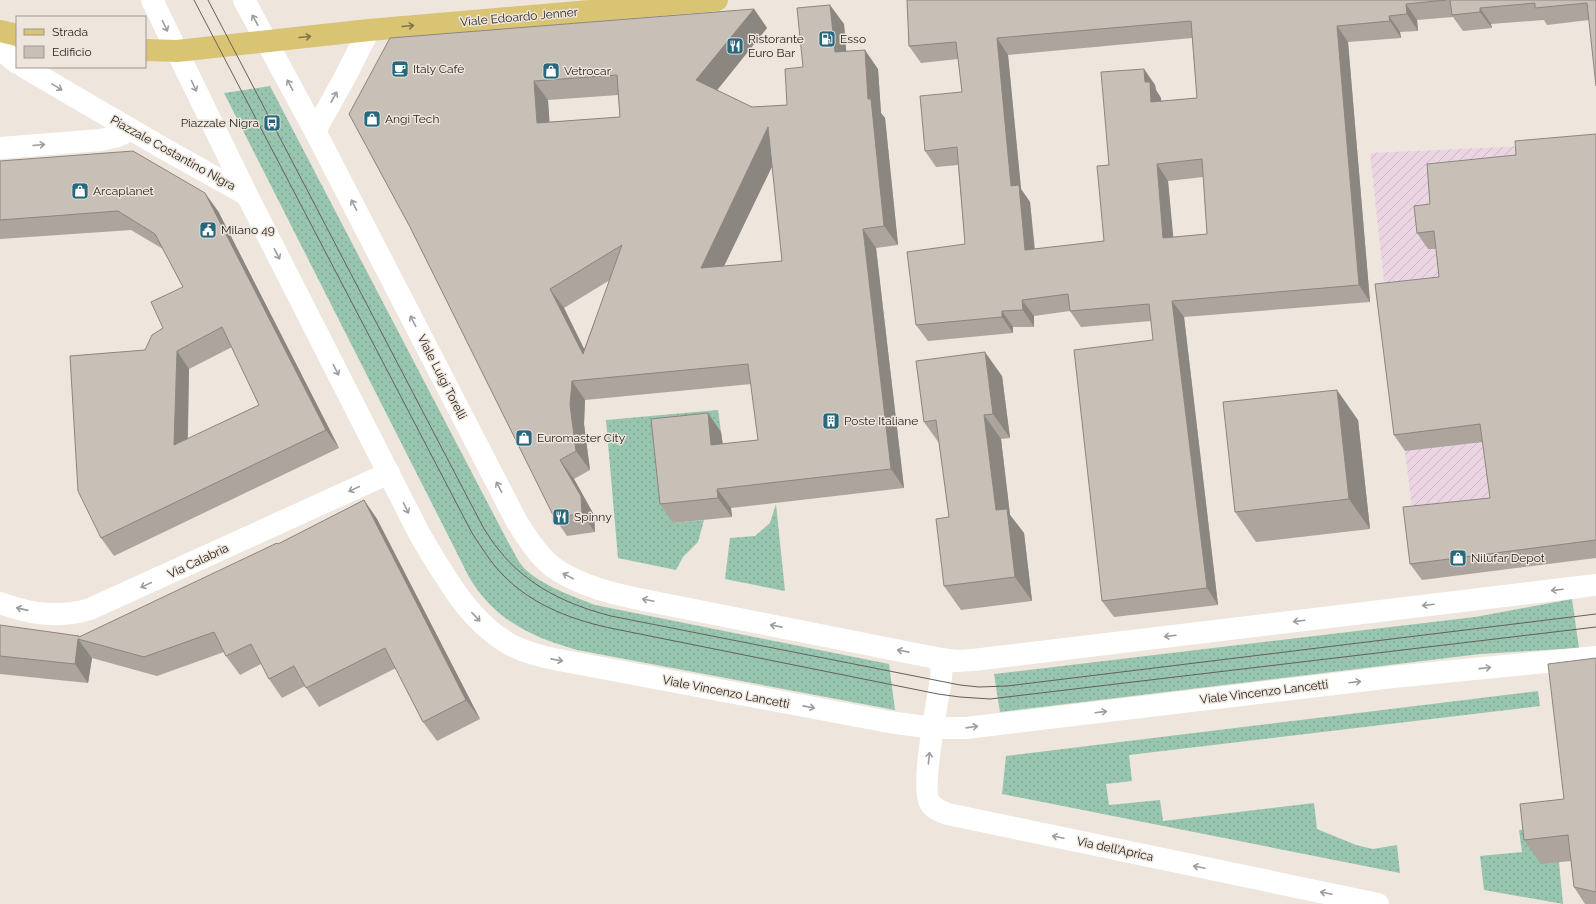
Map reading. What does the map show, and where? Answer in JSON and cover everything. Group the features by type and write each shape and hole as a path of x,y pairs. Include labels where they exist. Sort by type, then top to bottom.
{"main road":[{"name":"Piazzale Costantino Nigra","path":"152,0 247,194"},
{"path":"244,0 315,131"},
{"name":"Viale Edoardo Jenner","path":"369,30 717,0"},
{"path":"146,50 177,51 266,40 369,30"},
{"path":"315,131 369,30"},
{"path":"0,31 16,35"},
{"path":"0,49 16,62"},
{"name":"Piazzale Costantino Nigra","path":"26,68 130,130 247,194"},
{"path":"0,148 101,140 118,136 130,130"},
{"name":"Viale Luigi Torelli","path":"315,131 520,527 535,550 552,567 576,580 604,590 941,659"},
{"path":"247,194 389,473"},
{"name":"Via Calabria","path":"0,603 30,611 53,614 70,614 90,609 389,473"},
{"name":"Viale Vincenzo Lancetti","path":"389,473 420,535 443,574 460,597 485,626 503,640 520,649 554,660 889,722 933,728 966,728 1385,678 1596,657"},
{"path":"933,728 941,677 941,659 958,661 973,660 1596,585"},
{"name":"Via dell'Aprica","path":"933,728 927,789 930,802 936,809 948,814 1378,904"}],"shaded area":[{"path":"1596,143 1596,501 1414,524 1386,300 1370,153"}],"green space":[{"path":"270,86 508,542 525,569 549,585 595,605 889,664 895,710 577,650 533,634 507,619 495,610 474,585 467,573 224,93"},
{"path":"718,410 721,432 673,523 704,520 698,542 683,557 676,570 618,558 606,420"},
{"path":"776,504 785,591 725,579 730,538 755,536 770,523"},
{"path":"1572,599 1579,648 1480,654 1000,712 994,674 1475,617"},
{"path":"1538,691 1540,706 1129,755 1132,781 1106,784 1109,805 1160,800 1163,821 1314,803 1317,829 1356,845 1373,849 1397,845 1400,873 1002,794 1006,756"},
{"path":"1537,828 1559,862 1563,904 1484,890 1480,856 1522,852 1519,830"}],"building":[{"path":"907,0 1446,0 1406,4 1407,14 1389,16 1390,21 1337,26 1359,285 1172,301 1207,588 1102,601 1074,350 1153,340 1149,304 1070,311 1068,294 1022,300 1023,310 1002,311 1002,317 916,325 907,252 965,244 957,147 925,151 920,96 962,92 956,42 909,46","holes":["1191,21 1197,98 1151,102 1150,82 1145,82 1144,69 1101,72 1109,165 1097,166 1104,241 1025,250 1019,185 1011,186 997,38","1202,159 1207,234 1163,238 1157,164"]},
{"path":"1450,0 1596,0 1596,86 1587,3 1535,8 1535,3 1480,8 1480,12 1452,15"},
{"path":"830,5 835,52 865,50 868,99 871,99 884,226 863,229 891,469 717,489 718,498 660,504 651,419 708,413 711,445 758,440 748,364 572,381 570,405 576,451 560,460 581,496 582,514 554,517 410,227 349,114 390,38 754,9 696,80 752,107 787,105 785,69 803,67 797,8","holes":["617,75 620,117 537,123 534,81","768,127 782,261 701,268","622,245 583,354 550,289"]},
{"path":"1596,134 1596,540 1410,564 1403,507 1490,498 1480,424 1394,435 1375,284 1439,277 1434,231 1417,233 1414,206 1430,204 1427,164 1516,155 1515,141"},
{"path":"133,151 205,193 326,430 101,538 78,491 70,356 145,350 152,335 163,328 151,302 183,287 155,234 118,211 0,220 0,161","holes":["222,327 259,405 174,445 177,351"]},
{"path":"985,352 993,414 984,415 996,510 1007,509 1015,577 944,586 936,519 949,517 936,420 924,422 916,361"},
{"path":"1337,390 1349,499 1235,512 1223,402"},
{"path":"364,500 466,700 423,722 385,648 306,688 294,666 269,679 251,644 226,656 214,632 144,657 78,639 75,664 0,656 0,625 79,637 277,543 278,544"},
{"path":"1596,658 1596,892 1574,887 1568,835 1524,840 1520,804 1564,799 1548,664"}],"tram line":[{"path":"194,0 472,533 503,575 515,586 541,604 555,611 600,626 938,694 990,699 1596,627"},
{"path":"208,0 483,527 499,550 522,574 535,584 564,600 611,616 960,685 979,687 1007,686 1596,614"}],"place":[{"name":"Esso","path":"827,39"},
{"name":"Ristorante Euro Bar","path":"735,46"},
{"name":"Italy Cafè","path":"400,69"},
{"name":"Vetrocar","path":"551,71"},
{"name":"Angi Tech","path":"372,119"},
{"name":"Piazzale Nigra","path":"272,123"},
{"name":"Arcaplanet","path":"80,191"},
{"name":"Milano 49","path":"208,230"},
{"name":"Poste Italiane","path":"831,421"},
{"name":"Euromaster City","path":"524,438"},
{"name":"Spinny","path":"561,517"},
{"name":"Nilufar Depot","path":"1458,558"}]}
